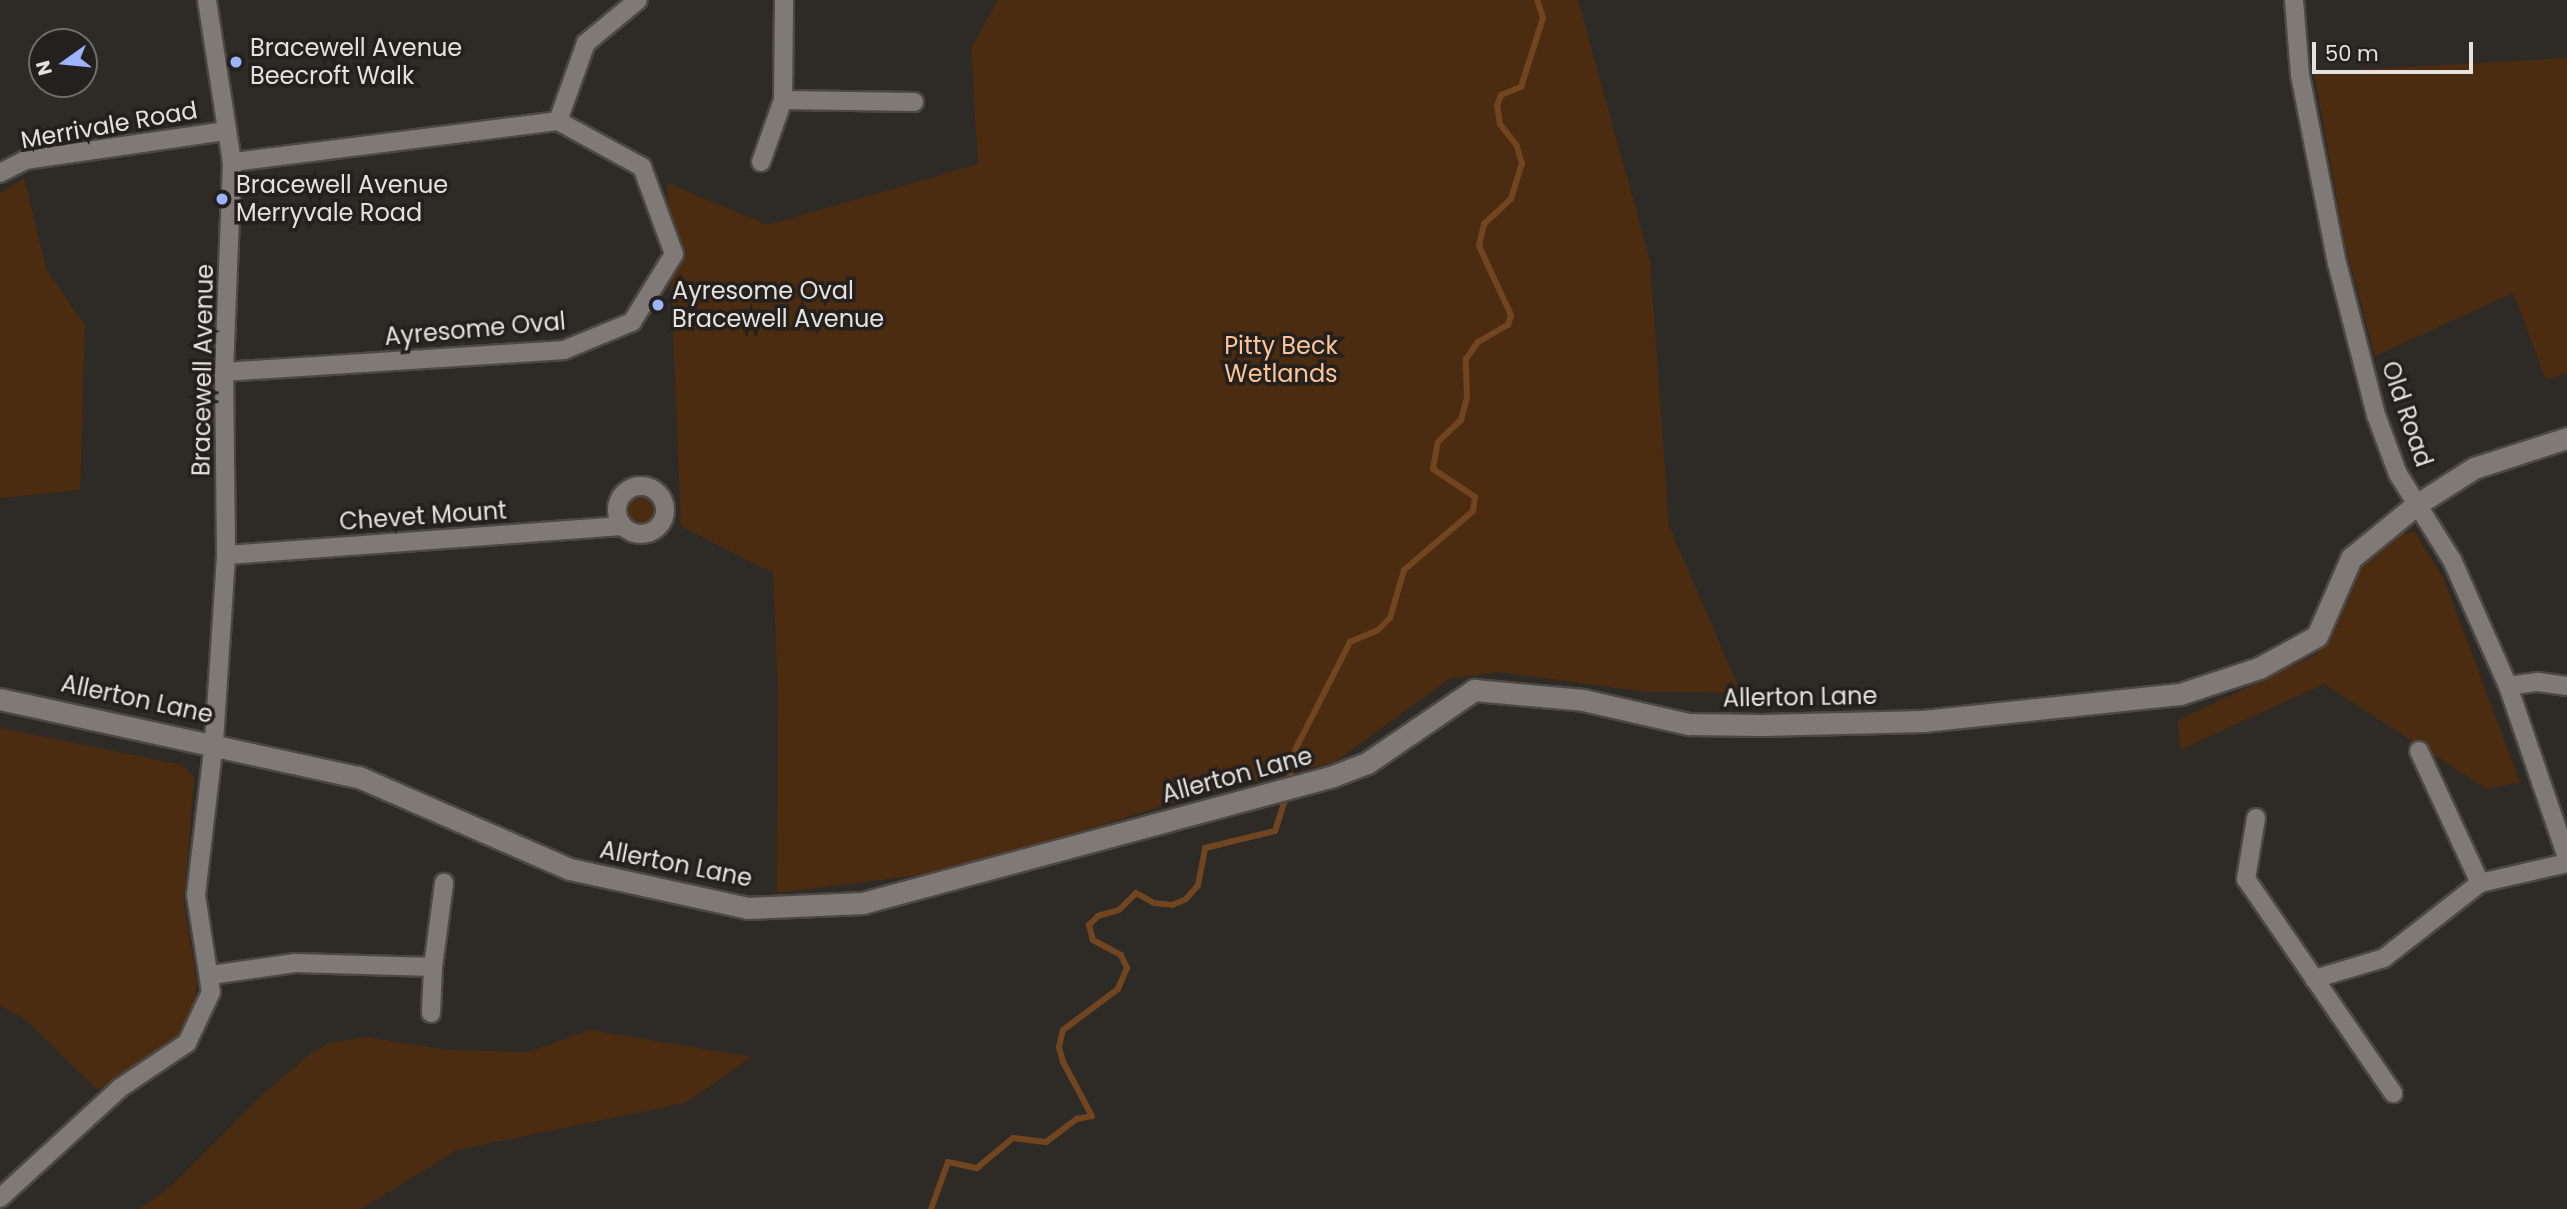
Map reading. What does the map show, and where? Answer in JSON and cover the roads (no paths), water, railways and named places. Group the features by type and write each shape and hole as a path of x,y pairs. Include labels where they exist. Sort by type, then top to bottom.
{"street":[{"name":"Bracewell Avenue","path":"0,1198 120,1088 187,1043 206,1010 211,975 196,895 214,742 226,555 224,372 232,163 207,0"},
{"path":"232,163 558,121 586,43 638,0"},
{"path":"761,162 783,100 784,0"},
{"name":"Old Road","path":"2294,0 2300,75 2337,263 2376,415 2398,474 2452,561 2508,686 2567,858"},
{"path":"783,100 914,102"},
{"name":"Ayresome Oval","path":"224,372 564,350 632,322 674,254 642,167 558,121"},
{"name":"Merrivale Road","path":"0,173 24,160 227,131"},
{"name":"Allerton Lane","path":"0,699 214,742 359,777 570,869 747,908 863,903 1333,776 1367,763 1474,690 1583,701 1689,724 1762,725 1923,721 2180,694 2259,668 2317,636 2351,558 2416,505 2474,468 2567,438"},
{"name":"Chevet Mount","path":"226,555 623,526"},
{"path":"2508,686 2538,682 2567,686"},
{"path":"2419,751 2480,883"},
{"path":"2256,818 2246,879 2393,1093"},
{"path":"2314,979 2384,957 2480,883 2567,863"},
{"path":"431,1013 433,967 443,883"},
{"path":"211,975 295,963 433,967"}],"waterway":[{"path":"1289,782 1293,754 1350,642 1378,630 1390,618 1404,570 1473,511 1475,497 1433,469 1438,442 1461,420 1467,397 1466,359 1478,342 1508,325 1511,315 1479,246 1484,224 1511,199 1522,164 1517,146 1500,124 1497,106 1501,95 1521,87 1543,18 1537,0"},
{"path":"931,1209 948,1162 977,1168 1013,1138 1046,1142 1077,1119 1092,1116 1063,1062 1059,1047 1063,1030 1118,989 1127,968 1121,955 1093,940 1089,925 1098,916 1119,910 1136,893 1154,903 1172,905 1186,899 1198,885 1205,848 1275,831 1287,793"}],"place":[{"name":"Bracewell Avenue Beecroft Walk","path":"236,62"},
{"name":"Bracewell Avenue Merryvale Road","path":"222,199"},
{"name":"Ayresome Oval Bracewell Avenue","path":"658,305"}],"park label":[{"name":"Pitty Beck Wetlands","path":"1281,360"}]}
